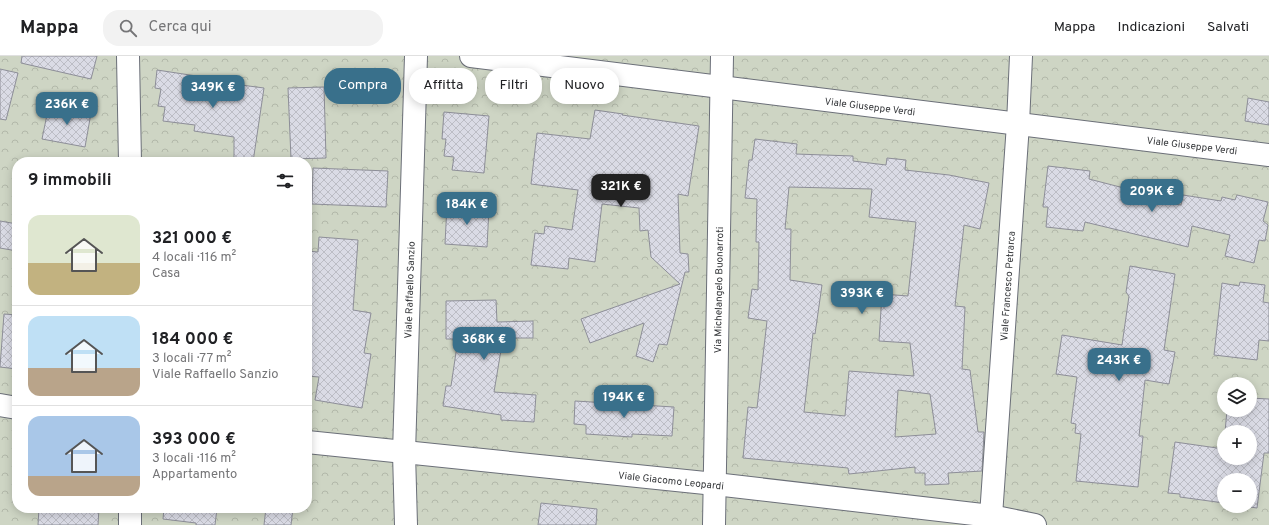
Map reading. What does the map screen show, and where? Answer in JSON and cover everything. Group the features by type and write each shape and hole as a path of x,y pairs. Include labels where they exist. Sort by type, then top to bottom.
{"street":[{"path":"128,56 130,157"},
{"name":"Viale Raffaello Sanzio","path":"406,525 404,453 416,56"},
{"name":"Viale Giuseppe Verdi","path":"471,56 1269,154"},
{"name":"Via Michelangelo Buonarroti","path":"714,525 722,56"},
{"name":"Viale Francesco Petrarca","path":"990,516 1018,124 1021,56"},
{"path":"0,405 12,407"},
{"name":"Viale Giacomo Leopardi","path":"312,443 715,484 990,516 1035,525"},
{"path":"130,513 130,525"}],"green space":[{"path":"0,56 1269,56 1269,525 0,525"}],"building":[{"path":"22,56 97,56 91,79 21,63"},
{"path":"0,69 18,73 6,120 0,119"},
{"path":"157,70 203,77 203,80 264,88 254,157 234,157 234,137 194,131 195,125 163,121 165,107 158,106 161,89 155,88"},
{"path":"324,87 326,158 291,157 288,88"},
{"path":"1248,98 1269,102 1269,125 1245,121"},
{"path":"49,105 91,113 85,147 42,139"},
{"path":"595,110 699,126 688,196 678,194 680,253 688,254 689,272 685,272 667,345 659,344 653,362 636,356 644,323 590,343 581,319 680,284 651,257 648,230 640,231 639,208 602,204 595,262 569,258 568,269 531,265 535,233 544,234 545,226 572,230 578,190 531,184 537,133 590,139"},
{"path":"444,112 489,116 484,173 452,170 454,157 444,156 446,139 442,139"},
{"path":"755,139 797,144 796,154 853,156 853,161 886,165 887,158 906,160 905,170 949,175 989,183 980,229 964,225 955,306 965,307 962,369 970,370 978,432 984,432 982,471 948,473 949,484 925,485 925,473 915,473 915,467 849,474 848,468 743,458 748,407 757,408 767,321 748,318 752,289 758,290 759,242 756,242 757,199 745,198 749,160 752,160","holes":["789,187 872,189 869,217 916,222 908,296 882,294 879,341 910,343 914,376 849,371 845,416 804,412 813,333 815,334 822,285 790,280 791,229 785,229","898,390 930,394 936,434 895,437"]},
{"path":"1048,166 1090,171 1089,179 1147,194 1145,200 1181,205 1183,195 1221,201 1222,197 1235,200 1237,195 1268,202 1263,221 1268,225 1265,241 1259,240 1254,263 1225,256 1230,235 1192,226 1188,247 1085,222 1083,231 1046,227 1048,207 1043,207"},
{"path":"313,168 388,171 386,207 312,204"},
{"path":"447,205 489,208 487,247 445,244"},
{"path":"0,221 12,223 12,250 0,248"},
{"path":"319,237 358,240 353,310 371,313 364,353 371,354 362,408 315,400 319,377 312,376 312,251 318,252"},
{"path":"1130,266 1175,274 1164,350 1175,352 1169,384 1145,380 1139,436 1143,436 1138,487 1076,481 1081,434 1075,433 1076,424 1071,423 1077,377 1056,374 1062,335 1122,345 1129,296 1126,292"},
{"path":"1240,282 1265,285 1263,302 1269,303 1269,341 1259,340 1257,360 1214,355 1222,283 1239,286"},
{"path":"496,300 497,322 533,321 533,338 503,338 494,392 536,395 534,422 501,420 501,415 443,406 446,386 451,386 458,339 446,339 446,301"},
{"path":"4,314 12,315 12,368 0,367"},
{"path":"1257,398 1269,399 1269,453 1264,453 1257,508 1257,473 1217,473 1217,502 1180,497 1180,494 1168,493 1175,442 1217,448 1217,465 1257,465 1257,425 1226,425 1226,417 1257,417"},
{"path":"575,401 674,407 672,436 632,434 632,437 586,434 586,425 574,424"},
{"path":"541,503 597,509 596,525 538,525"},
{"path":"39,513 99,513 98,525 38,525"},
{"path":"164,513 216,513 215,525 196,525 196,523 163,519"},
{"path":"265,513 292,513 291,525 264,525"}]}
